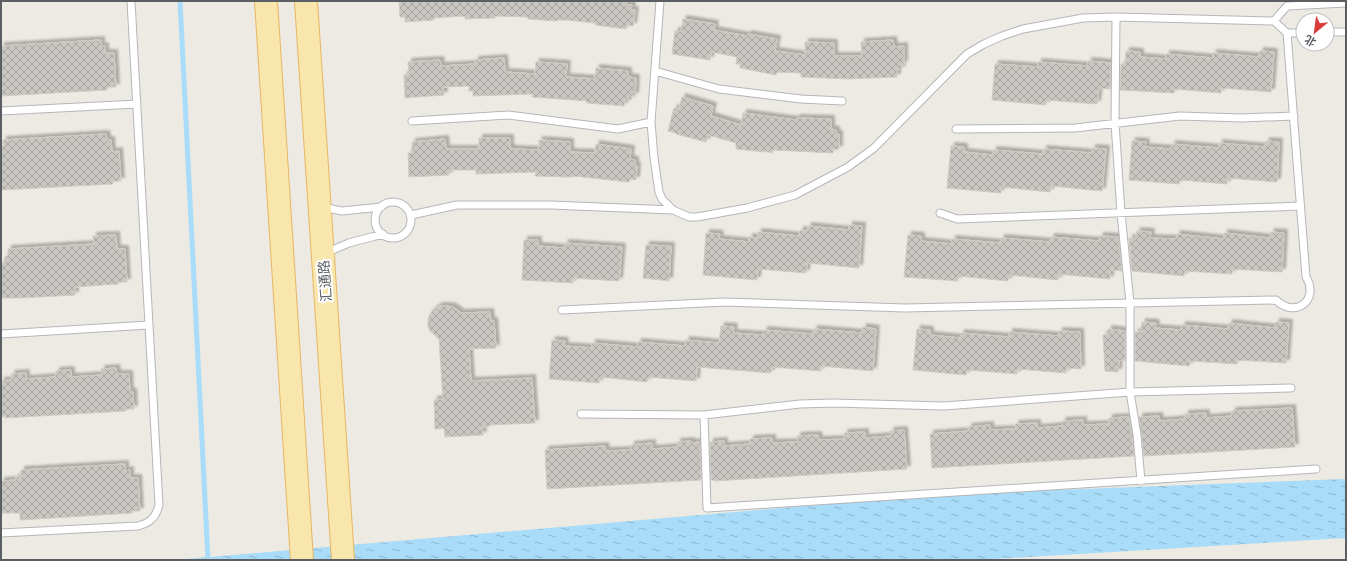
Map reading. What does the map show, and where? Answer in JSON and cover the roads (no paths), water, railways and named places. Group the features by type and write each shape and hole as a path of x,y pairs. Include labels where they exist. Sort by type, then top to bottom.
{"main road":[{"path":"266,1 302,560"},
{"name":"汇通路","path":"306,1 343,560"}],"lane":[{"path":"1,533 138,526 145,524 155,516 159,505 131,1"},
{"path":"562,310 724,302 904,308 1276,300 1280,305 1292,308 1303,304 1310,295 1310,288 1306,277 1287,33 1274,21 1116,17 1082,18 1023,29 1002,36 967,54 874,148 848,168 794,195 747,208 697,217 689,217 673,210 667,205 659,192 654,158 651,122 660,1"},
{"path":"1274,21 1286,4 1346,3"},
{"path":"1116,17 1115,123 1121,213 1130,303 1130,392 1137,436 1141,481"},
{"path":"1335,32 1346,32"},
{"path":"1287,33 1295,33"},
{"path":"655,71 719,89 801,99 842,100"},
{"path":"1,111 137,104"},
{"path":"412,120 508,115 618,129 651,122"},
{"path":"956,128 1075,128 1180,116 1241,118 1294,116"},
{"path":"392,202 398,203 408,210 411,216 409,228 401,236 395,238 389,237 378,230 376,218 377,212 386,204 392,202"},
{"path":"411,216 457,205 551,204 673,210"},
{"path":"940,213 957,219 1300,206"},
{"path":"320,207 342,211 381,207"},
{"path":"323,254 349,243 383,234"},
{"path":"1,334 149,325"},
{"path":"581,414 704,415 800,404 841,403 944,406 1130,392 1290,388"},
{"path":"704,415 707,508 1316,469"}],"water":[{"path":"1346,479 1346,538 978,560 174,560 946,494"}],"waterway":[{"path":"180,1 208,560"}]}
